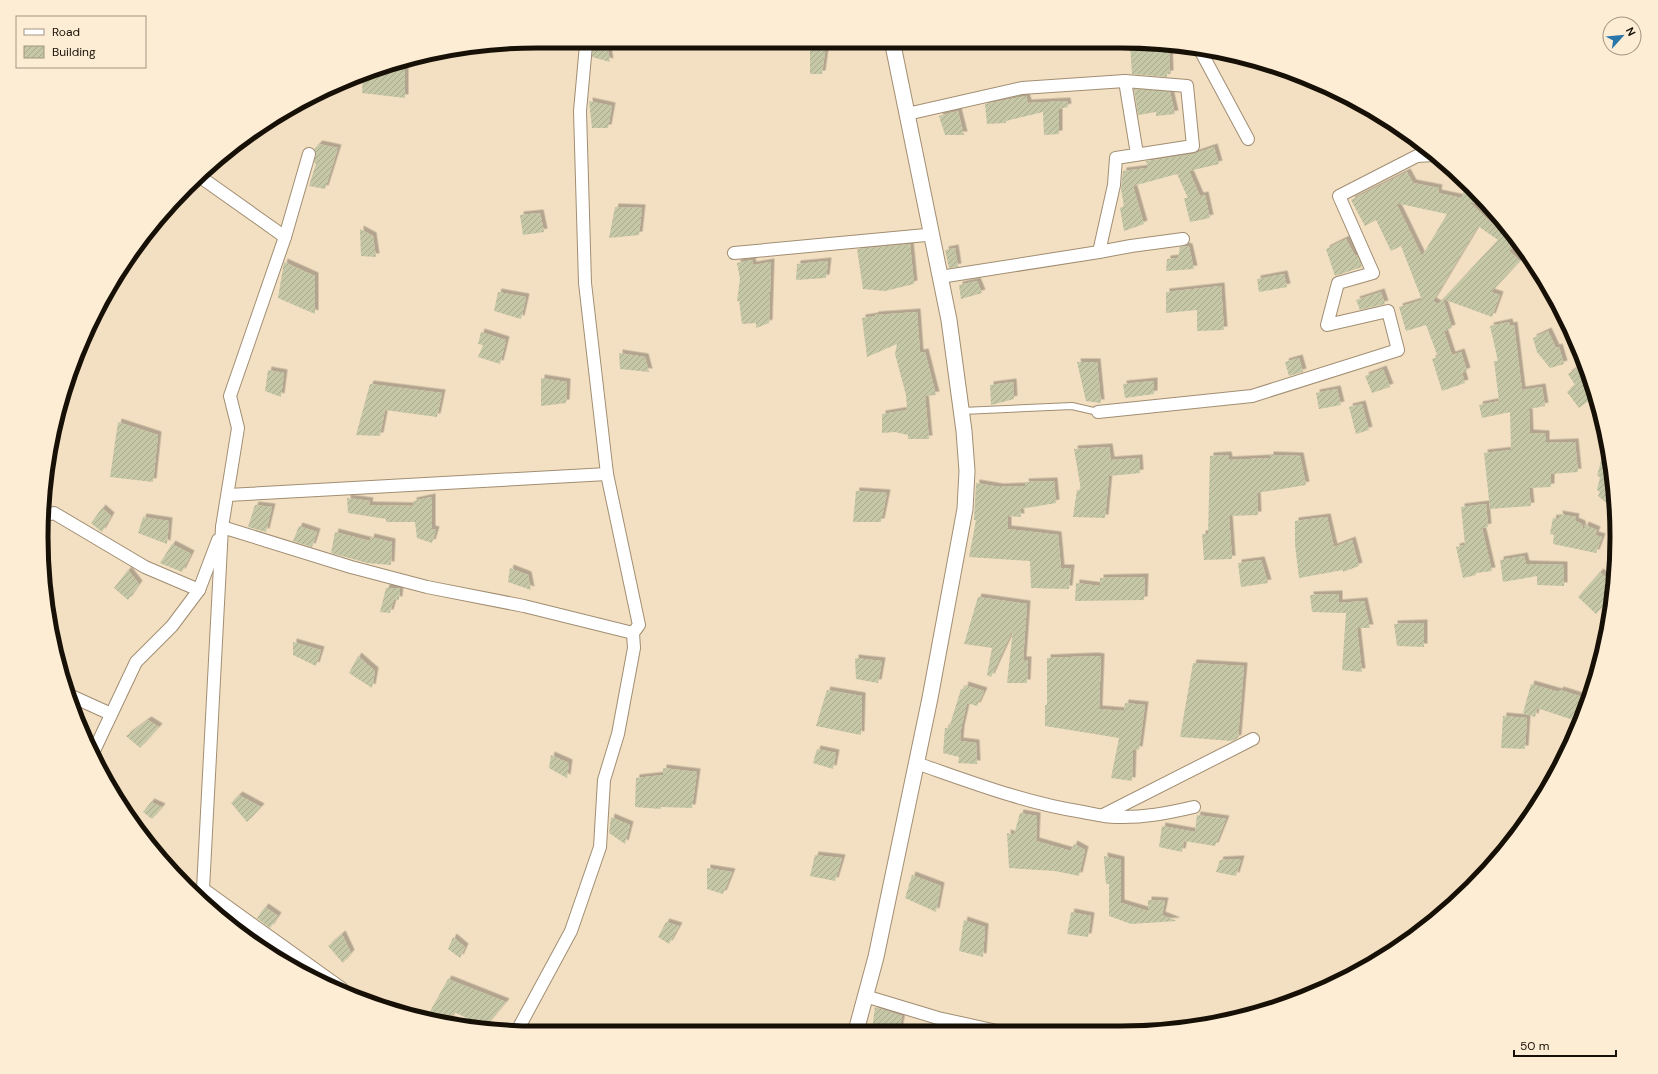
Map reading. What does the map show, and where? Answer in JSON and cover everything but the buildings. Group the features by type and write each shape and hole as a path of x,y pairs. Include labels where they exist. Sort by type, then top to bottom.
{"street":[{"path":"520,1025 571,931 600,847 604,780 618,734 634,648 632,633 638,626 607,474 585,283 580,111 586,48"},
{"path":"857,1026 876,957 916,763 965,509 967,472 962,411 949,320 894,48"},
{"path":"1203,55 1248,139"},
{"path":"907,114 1022,88 1125,81 1187,86 1193,146 1116,158 1114,185 1099,252"},
{"path":"1125,81 1137,154"},
{"path":"201,892 222,527 238,428 230,396 285,237 309,154"},
{"path":"1098,412 1252,396 1398,350 1388,311 1327,325 1338,283 1373,273 1340,196 1417,156 1427,155"},
{"path":"203,180 285,237"},
{"path":"734,253 926,235 932,238"},
{"path":"940,277 1183,239"},
{"path":"228,495 607,474"},
{"path":"49,514 54,513 144,567 199,590"},
{"path":"222,527 359,569 427,586 524,606 632,633"},
{"path":"96,747 136,662 172,626 199,590 222,527"},
{"path":"75,698 111,714"},
{"path":"1104,815 1253,740"},
{"path":"916,763 1009,795 1067,809 1115,817 1155,816 1194,807"},
{"path":"209,900 315,973"},
{"path":"865,996 938,1018 974,1026"}],"lane":[{"path":"962,411 1072,406 1098,412"}]}
